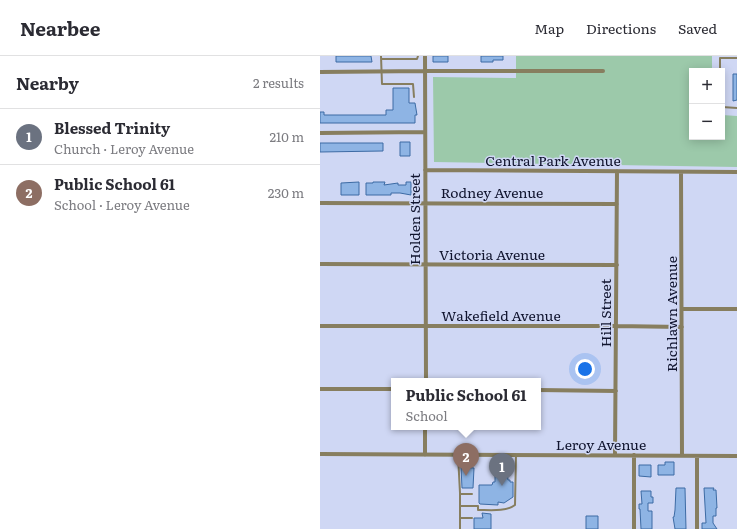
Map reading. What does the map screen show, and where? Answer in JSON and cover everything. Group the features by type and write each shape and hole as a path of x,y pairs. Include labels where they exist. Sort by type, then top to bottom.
{"street":[{"name":"Holden Street","path":"425,56 426,378"},
{"path":"320,72 425,70 603,71"},
{"path":"320,133 426,132"},
{"name":"Central Park Avenue","path":"426,170 737,172"},
{"name":"Hill Street","path":"616,455 617,171"},
{"name":"Richlawn Avenue","path":"681,172 682,456"},
{"name":"Rodney Avenue","path":"320,203 617,204"},
{"name":"Victoria Avenue","path":"320,264 616,266"},
{"path":"682,309 737,309"},
{"name":"Wakefield Avenue","path":"320,326 682,327"},
{"path":"320,389 391,389"},
{"path":"541,390 616,391"},
{"path":"425,430 425,455"},
{"name":"Leroy Avenue","path":"320,454 737,456"},
{"path":"634,455 634,529"},
{"path":"697,456 697,529"}],"lane":[{"path":"414,97 413,84 382,84 381,57 416,59 418,56"},
{"path":"720,68 720,58 737,58"},
{"path":"725,107 737,108"},
{"path":"458,455 461,506 460,529"},
{"path":"461,506 478,506 478,510 492,510 511,508 515,505 516,455"},
{"path":"460,494 472,494"},
{"path":"460,518 472,518"}],"green space":[{"path":"516,56 712,56 712,68 689,68 689,140 725,140 725,115 737,116 737,167 434,162 433,77 516,78"}],"building":[{"path":"336,56 371,56 372,62 336,62"},
{"path":"433,56 448,56 448,62 433,62"},
{"path":"481,56 503,56 503,60 481,62"},
{"path":"733,74 737,74 737,100 733,101"},
{"path":"393,88 409,88 409,103 415,103 417,115 415,115 415,123 320,123 320,112 324,112 324,115 386,115 386,110 393,110"},
{"path":"400,142 410,142 410,156 400,156"},
{"path":"320,143 383,143 383,151 320,152"},
{"path":"359,182 359,195 341,195 341,183"},
{"path":"385,182 384,185 398,183 398,185 406,185 406,182 411,182 411,195 391,193 391,195 366,195 366,183"},
{"path":"665,462 674,462 674,475 658,475 658,465 665,465"},
{"path":"639,465 651,465 651,477 639,476"},
{"path":"461,467 474,468 473,488 462,488"},
{"path":"495,468 507,468 508,480 513,482 513,497 504,503 498,502 498,505 480,504 479,485 492,485 493,482 495,482"},
{"path":"676,488 685,488 686,529 675,529 673,517 675,510"},
{"path":"704,488 714,488 713,490 716,490 717,508 716,516 713,516 713,523 717,529 702,529 702,523 706,523"},
{"path":"641,491 651,491 651,497 653,497 653,503 648,503 648,511 652,511 652,529 641,529 639,504 642,504"},
{"path":"482,513 491,514 491,529 474,529 474,518 483,518"},
{"path":"586,516 598,516 598,529 586,529"}],"place":[{"name":"Public School 61","path":"466,476"},
{"name":"Blessed Trinity","path":"502,486"}]}
